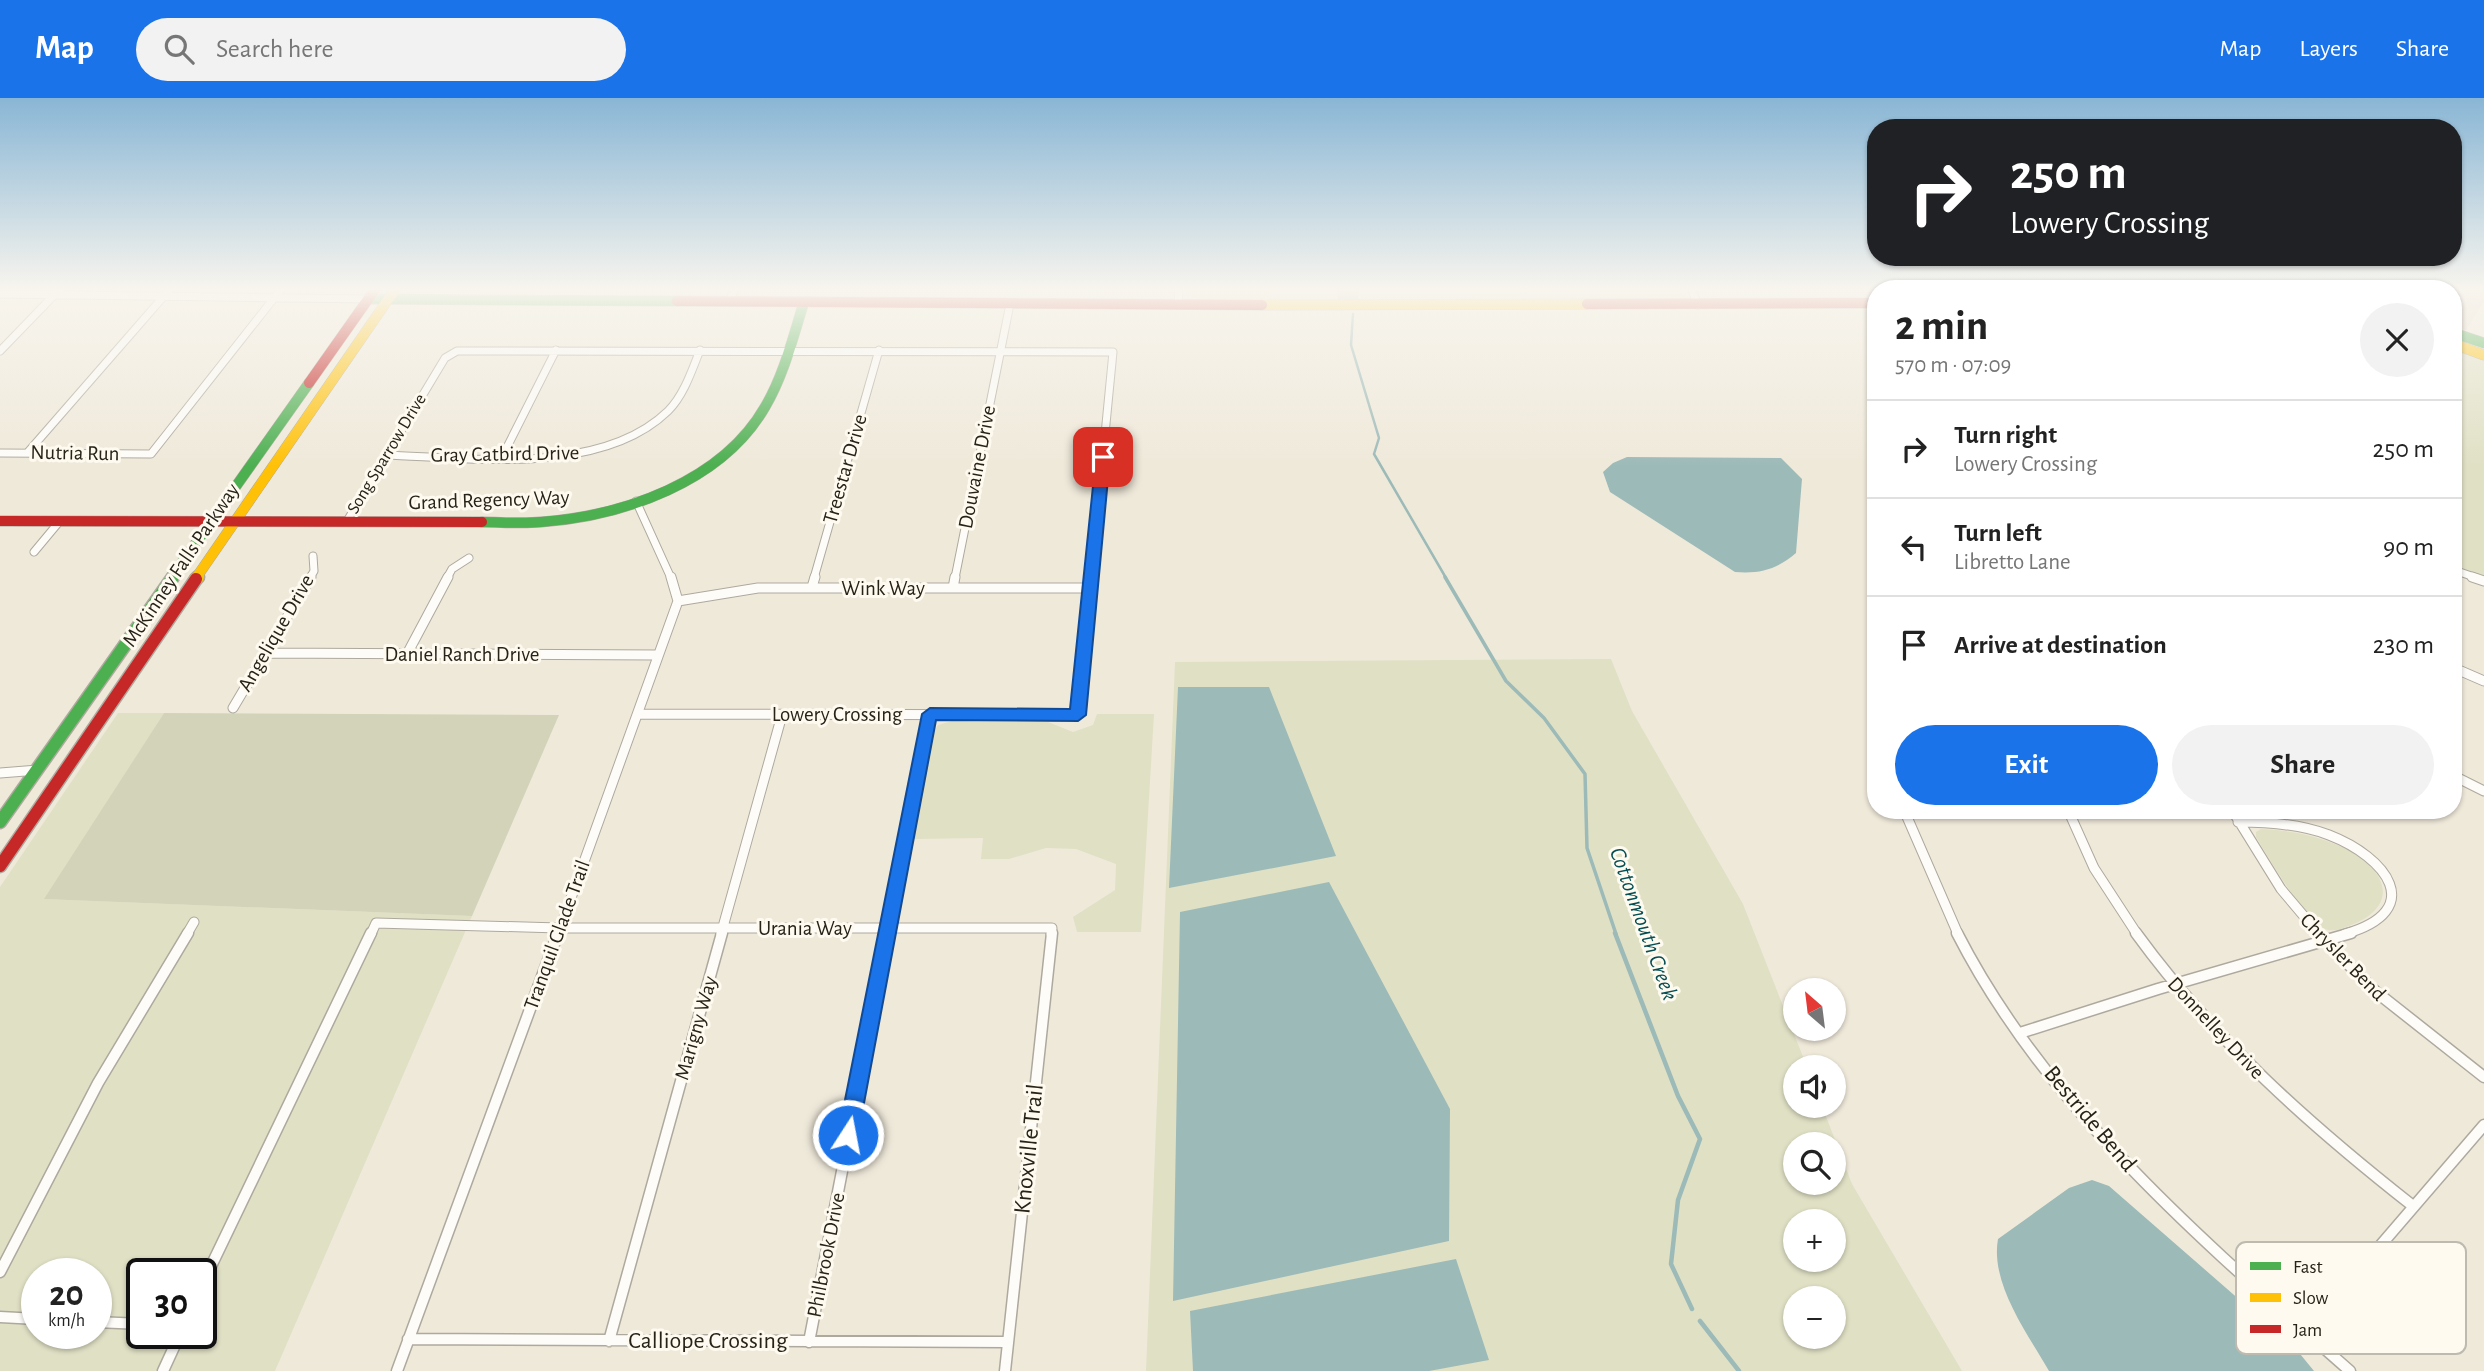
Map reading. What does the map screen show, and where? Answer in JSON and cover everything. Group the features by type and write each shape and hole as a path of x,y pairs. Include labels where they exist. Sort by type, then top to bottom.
{"street":[{"path":"28,452 118,347"},
{"name":"Nutria Run","path":"0,453 151,454 236,347"},
{"name":"McKinney Falls Parkway","path":"0,822 334,347"},
{"name":"McKinney Falls Parkway","path":"0,866 354,347"},
{"name":"Douvaine Drive","path":"953,588 1001,347"},
{"name":"Song Sparrow Drive","path":"346,521 445,358 451,353 463,350 1114,352 1090,588"},
{"path":"502,457 555,350"},
{"name":"Gray Catbird Drive","path":"386,455 580,455 611,446 659,421 675,404 700,350"},
{"name":"Grand Regency Way","path":"0,521 540,522 577,517 635,501 695,473 736,442 761,412 788,350"},
{"name":"Treestar Drive","path":"811,587 879,350"},
{"path":"635,501 669,570 678,601"},
{"path":"34,552 59,522"},
{"name":"Angelique Drive","path":"233,708 314,572 313,556"},
{"path":"407,654 452,569 469,558"},
{"path":"2462,573 2484,581"},
{"name":"Wink Way","path":"678,601 758,588 1090,588"},
{"name":"Lowery Crossing","path":"639,714 1078,715 1090,588"},
{"name":"Tranquil Glade Trail","path":"397,1371 639,714 678,601"},
{"name":"Daniel Ranch Drive","path":"266,653 658,655"},
{"path":"2462,671 2484,681"},
{"name":"Philbrook Drive","path":"809,1342 930,714"},
{"name":"Marigny Way","path":"609,1340 782,715"},
{"path":"0,773 66,768"},
{"path":"2462,780 2484,791"},
{"name":"Bestride Bend","path":"1908,819 1956,930 2020,1033 2089,1121 2162,1202 2236,1271"},
{"name":"Donnelley Drive","path":"2073,819 2114,901 2174,984 2251,1070 2311,1124 2413,1206"},
{"path":"2020,1033 2174,984 2364,929 2385,917 2395,896 2387,874 2364,852 2329,835 2289,825 2238,821"},
{"name":"Chrysler Bend","path":"2238,821 2287,897 2322,940 2372,990 2426,1035 2484,1077"},
{"path":"0,1272 97,1083 194,922"},
{"name":"Urania Way","path":"215,1258 376,923 559,928 1052,928"},
{"name":"Knoxville Trail","path":"1005,1371 1052,928"},
{"path":"2382,1242 2484,1125"},
{"path":"0,1317 21,1318"},
{"name":"Calliope Crossing","path":"408,1339 1008,1342"},
{"path":"163,1371 173,1349"},
{"name":"Bestride Bend","path":"2331,1354 2350,1371"}],"green space":[{"path":"2462,350 2484,359 2484,576 2462,568"},
{"path":"1611,659 1632,711 1743,904 1783,1006 1783,1041 1797,1041 1802,1055 1783,1055 1783,1118 1827,1118 1832,1132 1783,1132 1783,1195 1846,1195 1846,1168 1852,1184 1962,1371 1146,1371 1175,662"},
{"path":"118,713 164,713 45,899 472,916 275,1371 0,1371 0,887"},
{"path":"164,713 559,715 472,916 44,899"},
{"path":"1097,714 1154,714 1141,932 1077,932 1073,917 1115,890 1116,864 1076,849 1046,848 1009,859 981,859 983,838 914,839 934,732 938,725 952,721 1048,722 1073,732 1093,725"},
{"path":"2261,829 2311,836 2355,854 2377,874 2382,885 2382,896 2377,907 2349,926 2333,930 2323,928 2296,899 2256,837 2256,832"}],"water":[{"path":"1627,457 1781,458 1802,479 1796,553 1768,569 1735,572 1610,492 1603,472 1613,463"},
{"path":"1178,687 1269,687 1336,856 1169,888"},
{"path":"1329,882 1450,1109 1449,1241 1173,1301 1180,912"},
{"path":"2092,1180 2109,1186 2236,1297 2236,1354 2300,1354 2314,1371 2049,1371 2021,1324 2005,1290 1999,1273 1998,1239 2069,1188"},
{"path":"1456,1259 1489,1360 1429,1371 1193,1371 1190,1311"}],"waterway":[{"name":"Cottonmouth Creek","path":"1352,347 1379,438 1374,454 1446,578"},
{"name":"Cottonmouth Creek","path":"1445,577 1506,681 1544,718 1585,774 1587,848 1616,934"},
{"name":"Cottonmouth Creek","path":"1615,933 1678,1096 1700,1139 1678,1200 1671,1264 1692,1309"},
{"name":"Cottonmouth Creek","path":"1700,1321 1739,1371"}],"traffic: fast":[{"path":"482,522 541,522 600,513 660,493 688,479 738,443 757,420 773,393 790,347"},
{"path":"0,822 309,383"}],"traffic: slow":[{"path":"196,579 355,347"},
{"path":"2463,347 2484,355"}],"traffic: jam":[{"path":"309,383 334,347"},
{"path":"0,521 482,522"},
{"path":"0,866 196,579"}],"route":[{"path":"848,1135 930,714 1078,715 1103,457"}]}
